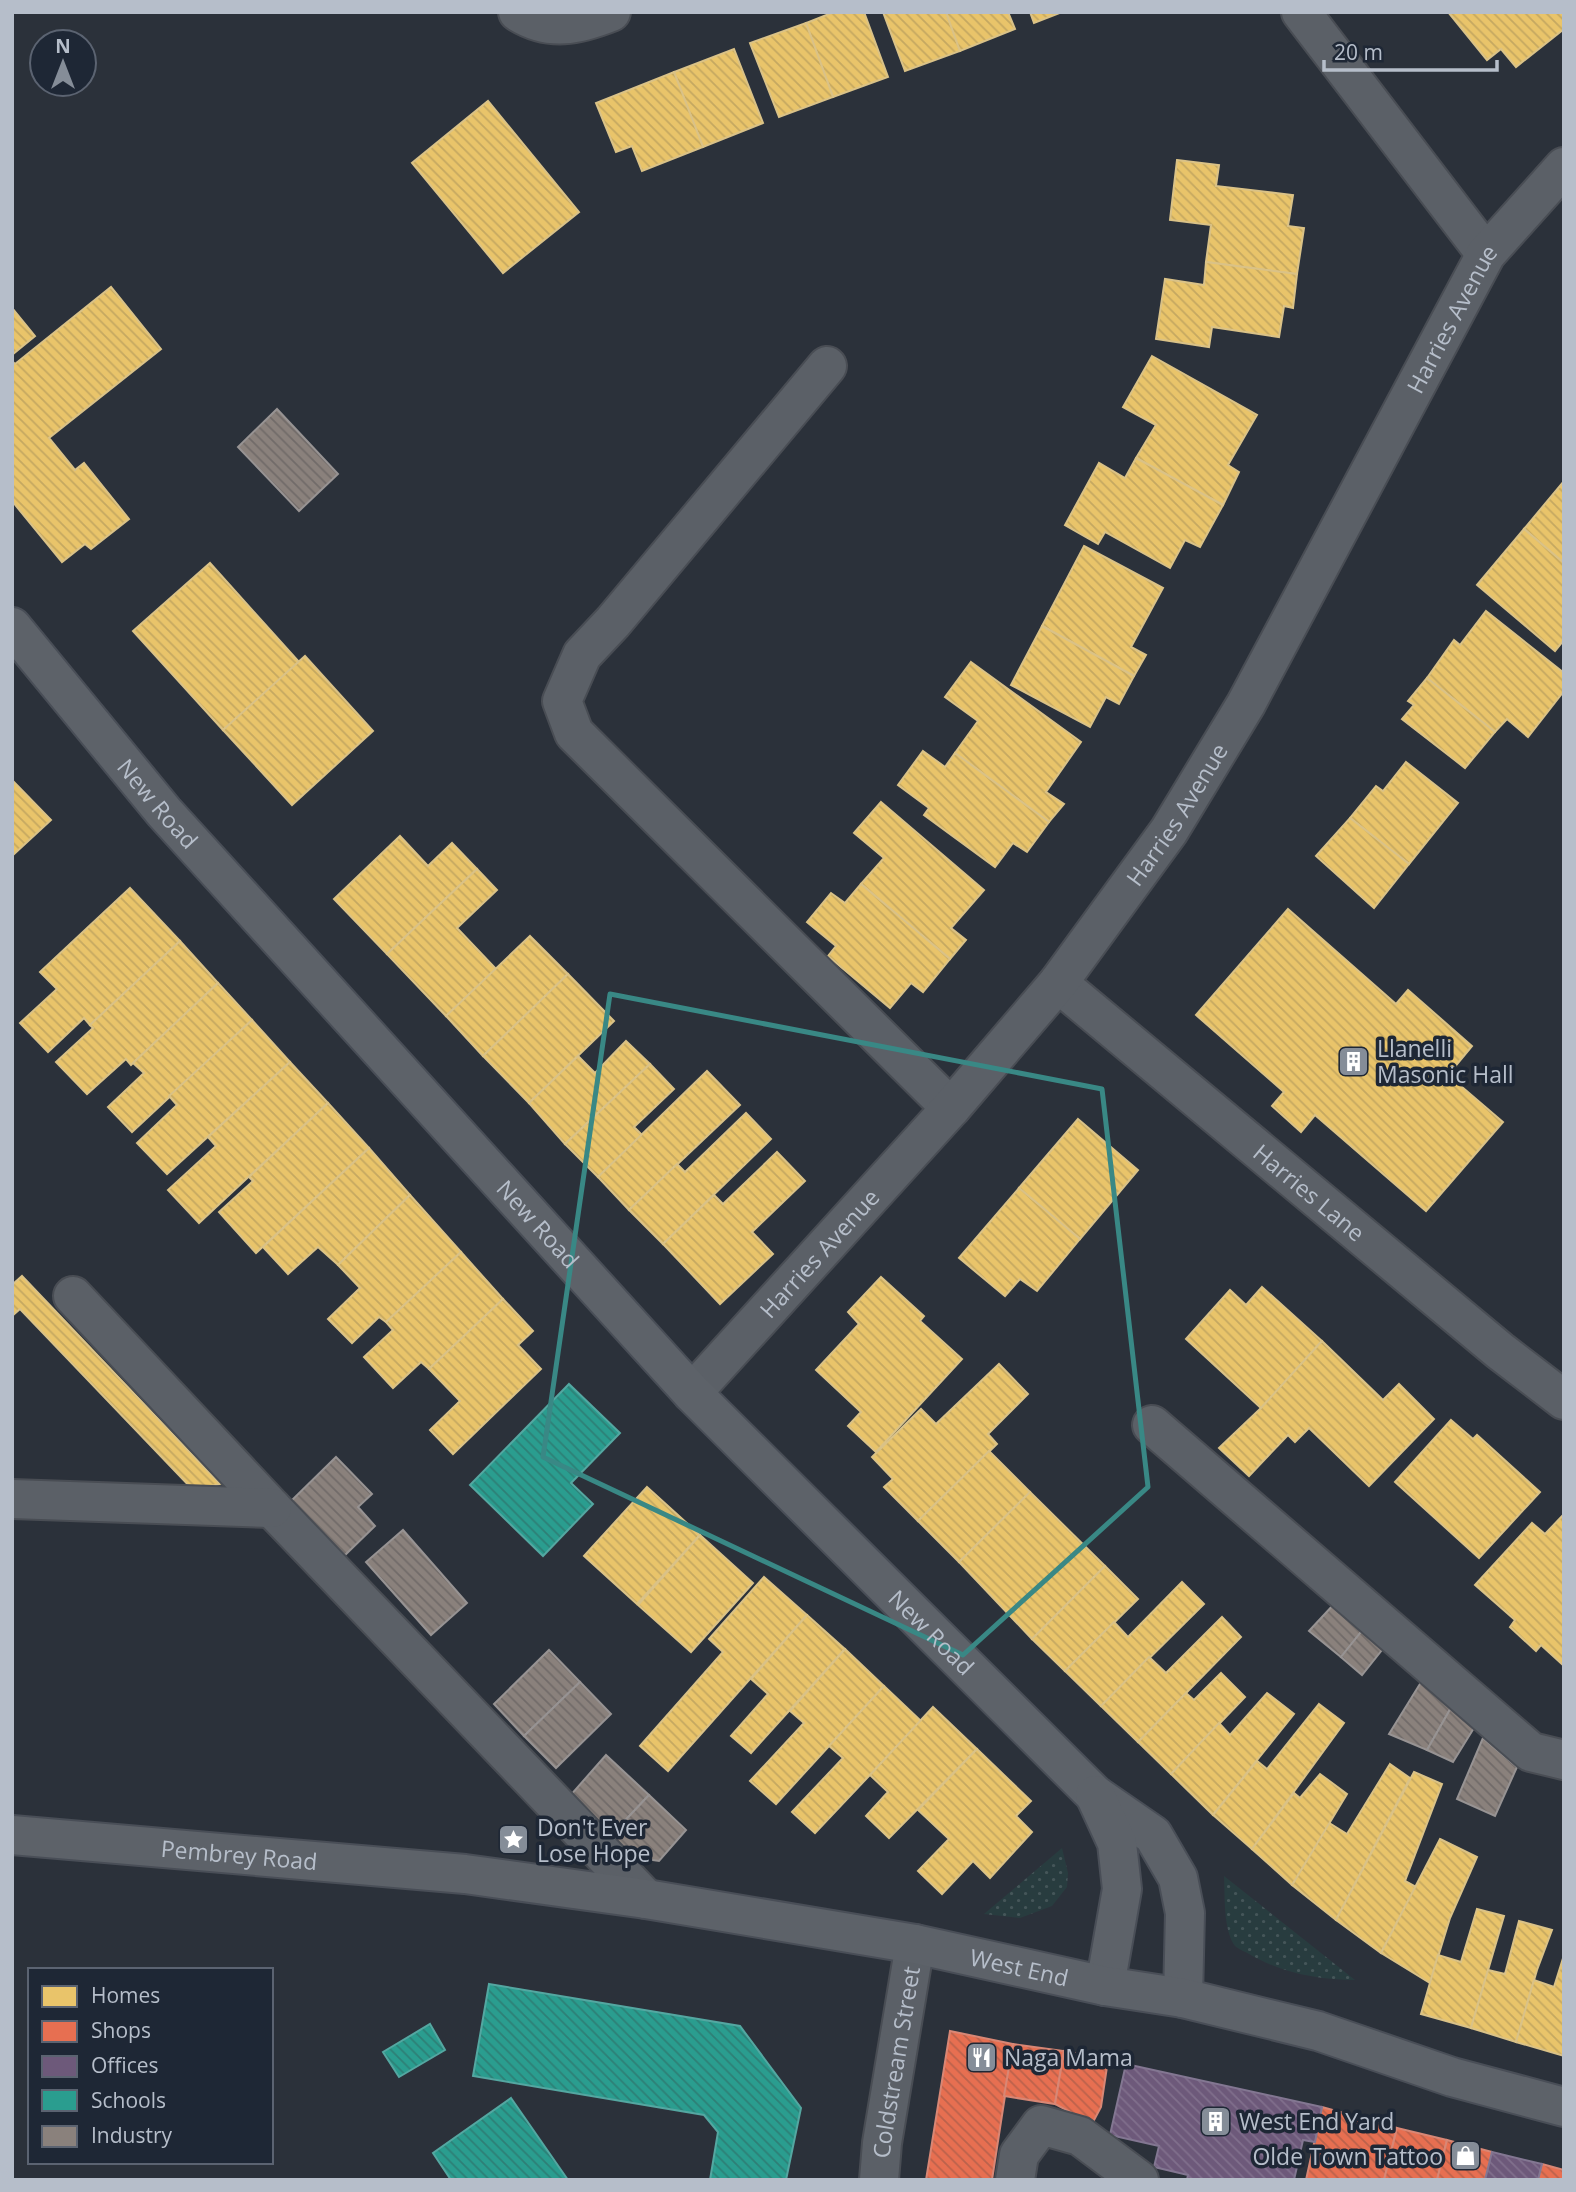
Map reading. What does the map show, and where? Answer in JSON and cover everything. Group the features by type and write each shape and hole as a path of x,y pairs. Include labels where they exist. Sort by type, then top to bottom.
{"main road":[{"name":"New Road","path":"12,627 164,812 692,1394 1095,1795 1153,1835 1178,1878 1185,1913 1183,1998"},
{"name":"New Road","path":"1095,1795 1117,1843 1122,1889 1105,1986"},
{"name":"Pembrey Road","path":"12,1835 465,1874"},
{"name":"West End","path":"465,1874 646,1899 915,1944 1105,1986 1183,1998 1318,2031 1452,2077 1564,2107"}],"street":[{"path":"518,13 553,26 594,19 611,12"},
{"path":"1301,12 1486,254"},
{"name":"Harries Avenue","path":"692,1394 951,1108 1058,982 1169,831 1246,704 1486,254 1564,167"},
{"path":"827,366 582,656 562,701 574,733 951,1108"},
{"name":"Harries Lane","path":"1058,982 1489,1342 1564,1400"},
{"path":"73,1296 646,1899"},
{"path":"1152,1425 1531,1752 1564,1760"},
{"path":"12,1499 272,1508"},
{"name":"Coldstream Street","path":"879,2180 882,2143 915,1944"},
{"path":"1015,2180 1019,2155 1041,2125 1080,2136 1139,2180"}],"highlighted area":[{"path":"610,994 1102,1089 1148,1487 963,1655 543,1457"}],"green space":[{"path":"1062,1848 1068,1873 1067,1887 1052,1906 1020,1918 984,1914"},
{"path":"1224,1876 1355,1980 1327,1979 1287,1971 1236,1947 1228,1931"}],"building: Homes":[{"path":"834,12 864,12 888,77 833,97 806,23"},
{"path":"883,12 946,12 960,51 905,71"},
{"path":"946,12 1008,12 1015,29 960,51"},
{"path":"1030,12 1062,12 1034,23"},
{"path":"1448,12 1564,12 1564,29 1516,67 1501,49 1487,60"},
{"path":"806,23 833,97 779,117 750,43"},
{"path":"734,49 763,123 703,147 674,72"},
{"path":"674,72 703,147 642,171 632,146 616,152 596,103"},
{"path":"488,101 579,212 503,273 412,163"},
{"path":"1177,160 1219,165 1216,186 1293,195 1288,226 1304,228 1297,274 1206,262 1211,225 1170,220"},
{"path":"1206,262 1297,274 1293,308 1284,306 1279,337 1212,327 1209,347 1156,339 1165,279 1204,285"},
{"path":"111,287 161,349 49,438 75,470 84,463 129,519 91,549 85,544 62,562 12,501 12,361 15,364"},
{"path":"12,308 35,336 12,355"},
{"path":"1152,356 1257,415 1228,465 1239,472 1223,505 1136,458 1156,425 1123,407"},
{"path":"1136,458 1223,505 1200,547 1185,540 1170,568 1105,532 1098,544 1065,525 1099,463 1125,478"},
{"path":"1564,481 1564,563 1524,529"},
{"path":"1524,529 1564,563 1564,640 1555,651 1477,585"},
{"path":"1084,546 1163,588 1131,647 1146,655 1134,676 1042,626"},
{"path":"210,563 299,662 223,730 133,631"},
{"path":"1486,611 1564,673 1564,691 1528,737 1507,719 1495,732 1427,678 1454,640 1460,645"},
{"path":"1042,626 1134,676 1119,704 1106,697 1090,727 1011,685"},
{"path":"305,656 373,731 292,805 223,730"},
{"path":"971,662 1081,742 1046,792 1064,804 1049,822 955,753 978,721 945,697"},
{"path":"1427,678 1495,732 1465,768 1402,719 1414,705 1408,701"},
{"path":"923,751 945,767 955,753 1049,822 1027,852 1013,843 995,867 924,815 929,808 898,785"},
{"path":"1406,762 1458,803 1409,864 1350,818 1376,786 1383,791"},
{"path":"12,780 51,820 12,856"},
{"path":"881,802 984,890 951,928 966,940 950,959 861,884 884,858 854,833"},
{"path":"1350,818 1409,864 1374,908 1316,856"},
{"path":"400,836 428,866 452,843 477,869 387,954 334,899"},
{"path":"477,869 497,890 457,928 496,969 446,1016 387,954"},
{"path":"861,884 950,959 923,992 911,983 890,1008 828,956 836,946 807,922 831,893 845,903"},
{"path":"130,888 180,941 90,1025 84,1018 48,1052 20,1023 57,989 40,972"},
{"name":"Llanelli Masonic Hall","path":"1288,909 1396,1004 1408,990 1472,1046 1448,1075 1503,1122 1426,1211 1315,1115 1301,1132 1272,1106 1284,1092 1196,1015"},
{"path":"530,936 568,974 483,1056 446,1016"},
{"path":"180,941 218,983 131,1065 126,1059 87,1094 56,1062 93,1028 90,1025"},
{"path":"568,974 614,1021 529,1103 483,1056"},
{"path":"218,983 252,1020 132,1132 108,1107 144,1073 133,1063"},
{"path":"252,1020 290,1062 167,1174 137,1143 177,1105 169,1096"},
{"path":"626,1041 650,1064 565,1144 529,1103 578,1056 595,1073"},
{"path":"290,1062 328,1103 199,1223 168,1190 216,1146 208,1137"},
{"path":"650,1064 674,1089 634,1127 642,1135 598,1177 565,1144"},
{"path":"707,1071 740,1105 629,1210 598,1177"},
{"path":"328,1103 369,1148 256,1253 219,1212 253,1181 249,1177"},
{"path":"746,1113 771,1139 663,1244 629,1210 677,1164 685,1172"},
{"path":"1078,1119 1138,1170 1080,1239 1019,1188"},
{"path":"369,1148 410,1195 338,1265 318,1247 288,1274 263,1247"},
{"path":"777,1152 805,1181 752,1232 773,1254 720,1304 663,1244 714,1195 723,1204"},
{"path":"1019,1188 1080,1239 1037,1291 1020,1279 1005,1296 959,1258"},
{"path":"410,1195 461,1252 386,1322 379,1317 352,1343 328,1319 360,1288 338,1265"},
{"path":"461,1252 503,1299 429,1369 421,1362 393,1388 364,1357 393,1330 386,1322"},
{"path":"22,1276 220,1484 193,1490 20,1309 12,1316 12,1285"},
{"path":"881,1277 924,1316 920,1321 962,1359 876,1452 848,1426 861,1412 816,1370 859,1324 848,1312"},
{"path":"1262,1287 1322,1341 1261,1408 1186,1339 1230,1290 1246,1305"},
{"path":"503,1299 533,1331 518,1345 541,1369 453,1454 430,1430 460,1401 429,1369"},
{"path":"1322,1341 1383,1400 1399,1384 1434,1419 1369,1486 1309,1428 1295,1442 1288,1435 1249,1476 1219,1448 1261,1408"},
{"path":"999,1364 1028,1394 988,1434 997,1444 918,1521 884,1487 893,1479 872,1457 921,1409 936,1424"},
{"path":"1451,1420 1473,1439 1477,1435 1540,1492 1479,1558 1395,1482"},
{"path":"989,1451 1030,1492 959,1562 918,1521"},
{"path":"647,1487 700,1535 637,1604 584,1556"},
{"path":"1030,1492 1105,1566 1032,1639 959,1562"},
{"path":"1564,1514 1564,1666 1541,1645 1536,1651 1510,1627 1515,1620 1475,1585 1532,1523 1545,1534"},
{"path":"700,1535 753,1583 691,1652 638,1605"},
{"path":"1105,1566 1138,1599 1065,1671 1032,1639"},
{"path":"764,1577 807,1615 668,1771 640,1746 723,1652 709,1639"},
{"path":"1182,1582 1204,1604 1101,1706 1065,1671 1114,1622 1128,1637"},
{"path":"807,1615 845,1649 751,1753 731,1736 768,1694 751,1679"},
{"path":"1222,1617 1241,1637 1138,1742 1101,1706 1149,1657 1166,1673"},
{"path":"845,1649 884,1686 776,1804 750,1781 804,1723 790,1711"},
{"path":"1221,1673 1245,1697 1171,1774 1138,1742 1186,1693 1194,1700"},
{"path":"884,1686 921,1721 815,1833 792,1812 843,1758 829,1746"},
{"path":"1267,1693 1294,1714 1213,1815 1171,1774 1219,1723 1230,1735"},
{"path":"1319,1704 1344,1723 1252,1849 1213,1815 1257,1761 1267,1769"},
{"path":"933,1707 977,1749 889,1838 866,1816 888,1792 870,1775"},
{"path":"977,1749 1031,1801 1016,1816 1032,1832 990,1878 973,1861 942,1894 918,1871 949,1839 918,1810"},
{"path":"1390,1764 1410,1778 1336,1920 1292,1885 1329,1823 1347,1834"},
{"path":"1414,1772 1442,1784 1405,1881 1416,1887 1381,1953 1336,1920"},
{"path":"1320,1774 1347,1794 1292,1885 1252,1849 1294,1793 1300,1798"},
{"path":"1440,1839 1477,1857 1450,1918 1430,1983 1381,1953"},
{"path":"1477,1909 1504,1916 1471,2028 1421,2014 1438,1955 1461,1962"},
{"path":"1519,1921 1552,1930 1516,2042 1471,2028 1488,1970 1505,1974"},
{"path":"1564,1955 1564,2056 1516,2042 1534,1980 1554,1987"}],"building: Shops":[{"path":"950,2031 1013,2044 992,2180 926,2180"},
{"path":"1013,2044 1064,2051 1055,2104 1004,2096"},
{"path":"1064,2051 1108,2060 1101,2107 1092,2124 1055,2104"},
{"path":"1322,2107 1397,2128 1384,2180 1306,2180"},
{"path":"1397,2128 1447,2140 1437,2180 1384,2180"},
{"path":"1447,2140 1492,2152 1485,2180 1437,2180"},
{"path":"1542,2164 1564,2170 1564,2180 1538,2180"}],"building: Offices":[{"name":"West End Yard","path":"1126,2064 1322,2107 1315,2142 1303,2140 1294,2180 1187,2180 1188,2175 1154,2167 1159,2146 1110,2135"},
{"path":"1492,2152 1542,2164 1538,2180 1485,2180"}],"building: Schools":[{"path":"569,1384 620,1433 571,1483 593,1504 543,1556 470,1485"},
{"path":"489,1984 740,2026 801,2108 786,2180 710,2180 718,2132 704,2115 473,2076"},
{"path":"430,2024 445,2050 399,2077 383,2052"},
{"path":"511,2098 568,2180 451,2180 433,2153"}],"building: Industry":[{"path":"277,409 338,474 299,511 238,447"},
{"path":"336,1457 372,1494 358,1507 375,1526 343,1557 289,1503"},
{"path":"403,1530 467,1603 431,1635 366,1562"},
{"path":"1336,1602 1365,1627 1341,1657 1309,1631"},
{"path":"1365,1627 1386,1645 1362,1675 1341,1657"},
{"path":"549,1650 580,1682 524,1736 494,1704"},
{"path":"1423,1679 1452,1706 1427,1750 1389,1734"},
{"path":"580,1682 611,1714 556,1768 524,1736"},
{"path":"1452,1706 1474,1728 1453,1762 1427,1750"},
{"path":"1483,1738 1517,1767 1495,1816 1457,1799"},
{"path":"606,1755 649,1795 605,1842 569,1797"},
{"path":"649,1795 686,1830 659,1861 619,1855 605,1842"}],"place":[{"name":"Llanelli Masonic Hall","path":"1354,1061"},
{"name":"Don't Ever Lose Hope","path":"514,1840"},
{"name":"Naga Mama","path":"981,2057"},
{"name":"West End Yard","path":"1216,2121"},
{"name":"Olde Town Tattoo","path":"1466,2156"}]}
